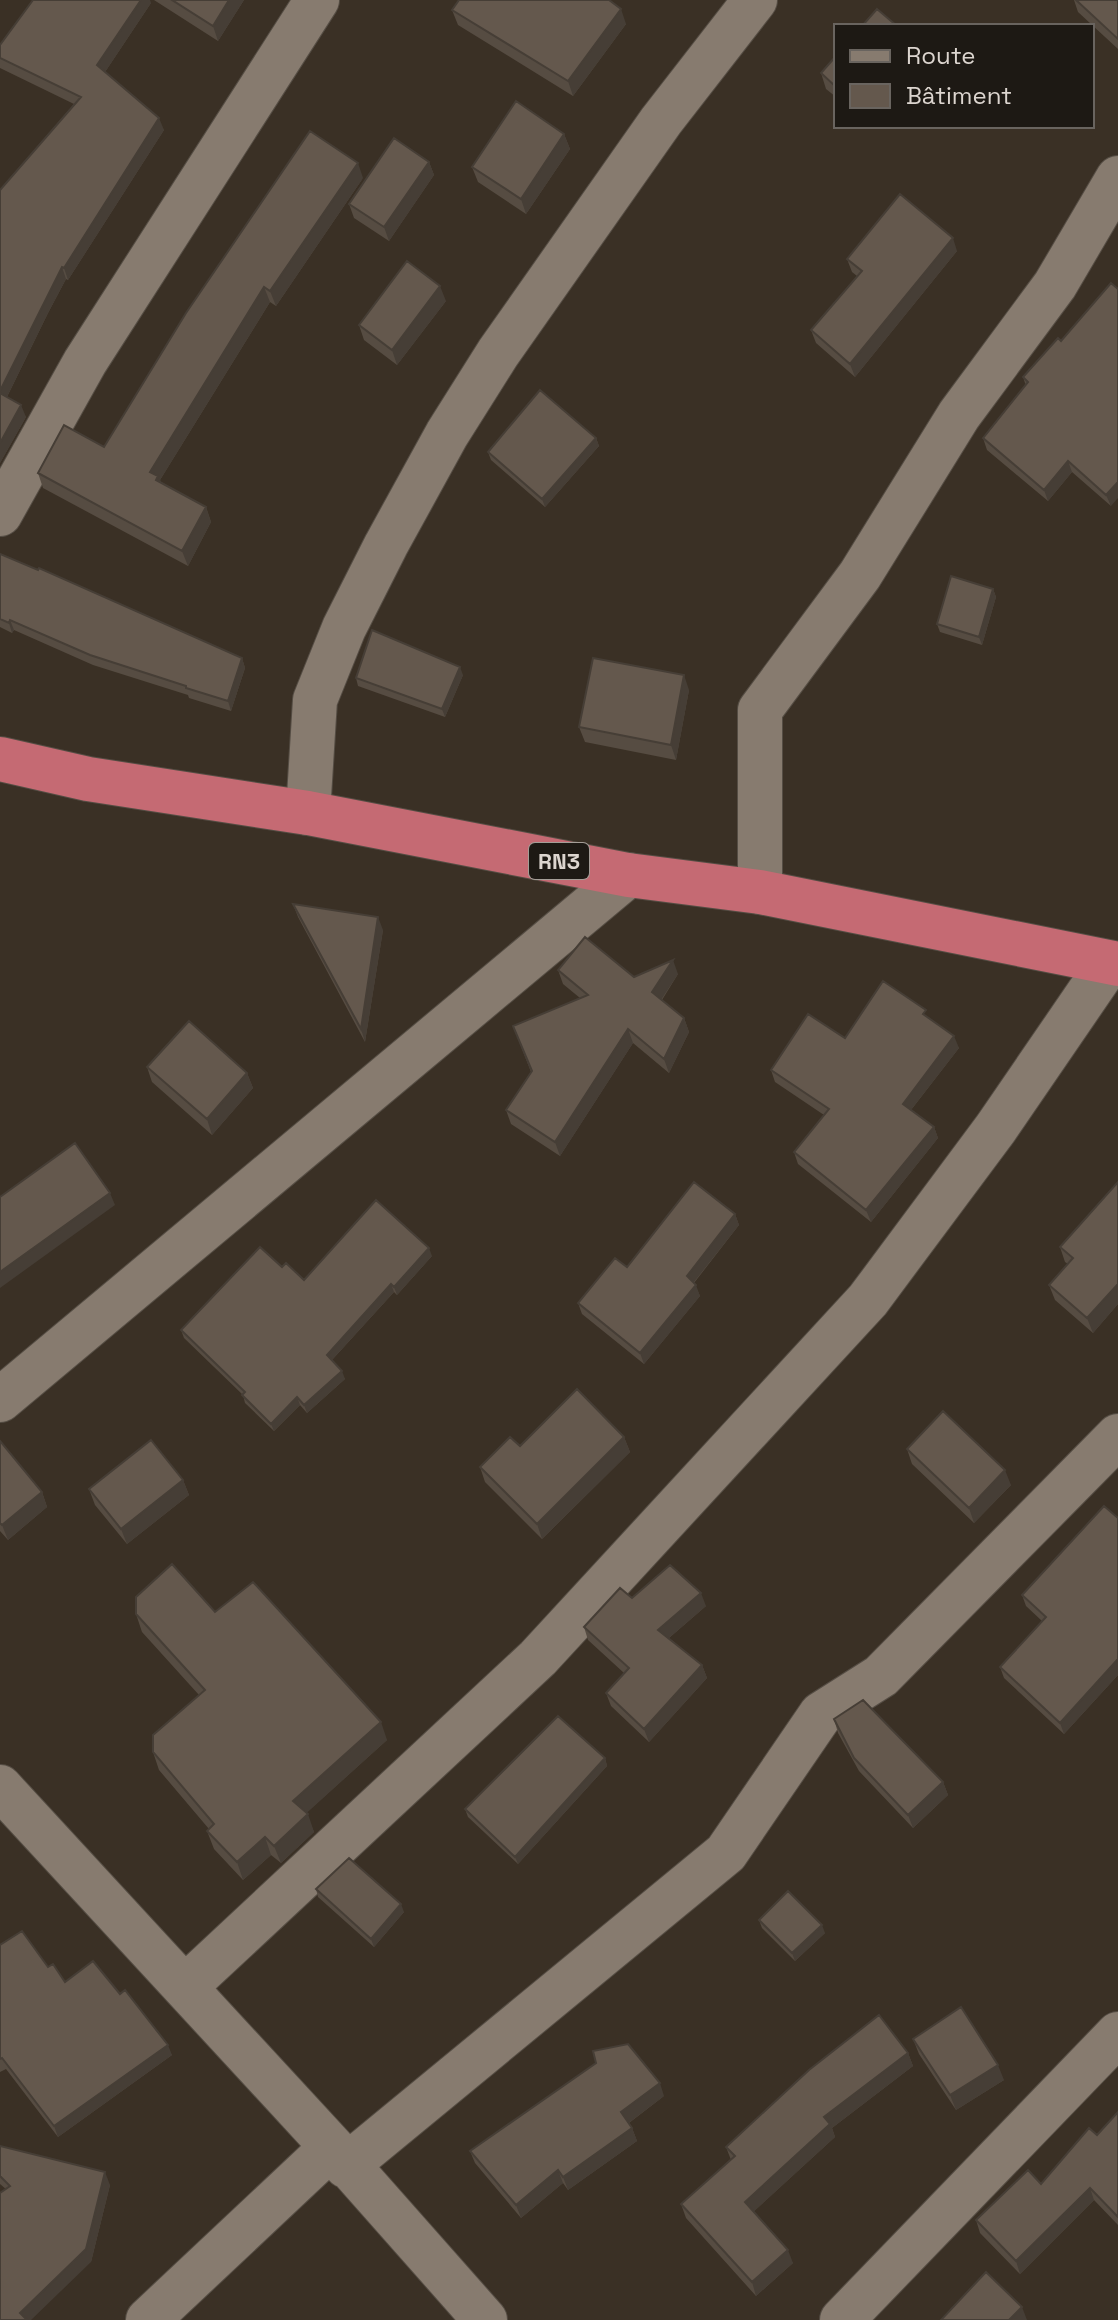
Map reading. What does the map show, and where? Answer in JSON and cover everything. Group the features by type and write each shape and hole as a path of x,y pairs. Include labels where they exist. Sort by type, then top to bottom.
{"highway":[{"name":"RN3","path":"0,759 88,779 308,813 628,875 760,892 1114,963"}],"street":[{"path":"0,514 85,362 317,0"},
{"path":"308,813 315,700 344,628 447,434 498,353 661,121 755,0"},
{"path":"760,892 760,710 860,575 959,415 1055,285 1118,178"},
{"path":"0,1400 628,875"},
{"path":"185,1987 538,1658 868,1300 1114,963"},
{"path":"148,2320 339,2156 726,1853 821,1714 881,1676 1118,1436"},
{"path":"8,1812 185,1987 485,2320"},
{"path":"842,2320 1118,2034"}],"building":[{"path":"33,0 141,0 97,65 159,118 62,267 0,391 0,190 81,97 0,58 0,45"},
{"path":"172,0 229,0 213,26"},
{"path":"459,0 609,0 621,9 568,81 452,10"},
{"path":"1076,0 1118,0 1118,39"},
{"path":"877,9 895,24 864,24"},
{"path":"834,58 834,85 821,73"},
{"path":"516,101 564,134 521,199 472,167"},
{"path":"310,131 358,163 270,291 264,287 150,472 158,476 156,480 206,507 182,551 38,473 64,425 104,447 186,313"},
{"path":"394,138 429,162 384,227 349,204"},
{"path":"900,194 953,238 850,364 811,330 862,271 847,259"},
{"path":"407,261 440,286 392,350 359,325"},
{"path":"1111,283 1118,289 1118,482 1106,495 1068,461 1044,490 983,438 1028,382 1023,377 1058,338 1061,341"},
{"path":"540,390 596,438 542,499 488,452"},
{"path":"0,393 21,405 0,443"},
{"path":"0,554 39,568 242,658 228,701 90,655 10,620 9,623 0,619"},
{"path":"951,576 993,589 979,637 937,624"},
{"path":"372,630 460,667 442,709 356,678"},
{"path":"593,658 684,675 671,745 579,727"},
{"path":"293,904 378,917 361,1029"},
{"path":"585,937 634,977 673,960 652,992 684,1018 664,1059 628,1029 555,1142 506,1110 532,1071 513,1026 588,995 558,970"},
{"path":"883,981 926,1010 923,1014 954,1036 903,1104 934,1127 866,1210 794,1152 829,1109 771,1070 808,1014 845,1038"},
{"path":"189,1021 247,1073 207,1119 147,1067"},
{"path":"75,1143 110,1193 0,1272 0,1197"},
{"path":"694,1182 735,1214 687,1276 696,1285 640,1353 578,1303 615,1258 627,1267"},
{"path":"1118,1182 1118,1284 1087,1318 1049,1285 1073,1258 1060,1247"},
{"path":"376,1200 429,1248 394,1287 391,1284 327,1355 342,1371 304,1405 297,1397 271,1424 242,1395 245,1392 181,1330 260,1247 282,1267 286,1263 304,1280"},
{"path":"577,1389 624,1437 537,1524 480,1467 510,1437 520,1446"},
{"path":"943,1411 1005,1470 969,1508 907,1449"},
{"path":"151,1440 183,1480 121,1529 89,1489"},
{"path":"0,1441 42,1492 2,1525 0,1523"},
{"path":"1104,1506 1118,1518 1118,1659 1060,1723 1000,1667 1046,1617 1022,1595"},
{"path":"172,1564 215,1612 253,1582 381,1722 293,1801 308,1814 274,1846 265,1837 237,1862 207,1831 214,1824 153,1752 153,1735 205,1690 136,1614 136,1597"},
{"path":"670,1565 701,1593 658,1630 702,1665 644,1729 606,1693 629,1668 584,1627 620,1588 632,1598"},
{"path":"863,1700 943,1782 908,1815 854,1758 834,1719"},
{"path":"558,1716 605,1758 515,1857 465,1809"},
{"path":"349,1858 401,1904 371,1939 316,1889"},
{"path":"788,1891 822,1925 792,1953 759,1920"},
{"path":"22,1931 48,1967 53,1964 65,1982 93,1961 120,1994 125,1990 168,2045 54,2126 0,2059 0,1945"},
{"path":"961,2007 998,2065 950,2095 913,2039"},
{"path":"879,2015 908,2053 824,2117 830,2124 745,2202 788,2250 752,2282 681,2204 735,2156 726,2147 809,2070"},
{"path":"628,2044 660,2083 621,2112 632,2128 563,2177 558,2170 516,2205 470,2151 596,2063 593,2051"},
{"path":"1118,2112 1118,2217 1090,2188 1016,2261 976,2220 1028,2170 1041,2184 1089,2128 1097,2135"},
{"path":"0,2146 105,2172 86,2249 20,2313 27,2320 0,2320 0,2193 10,2186 0,2176"},
{"path":"986,2272 1022,2307 1009,2320 941,2320"}]}
